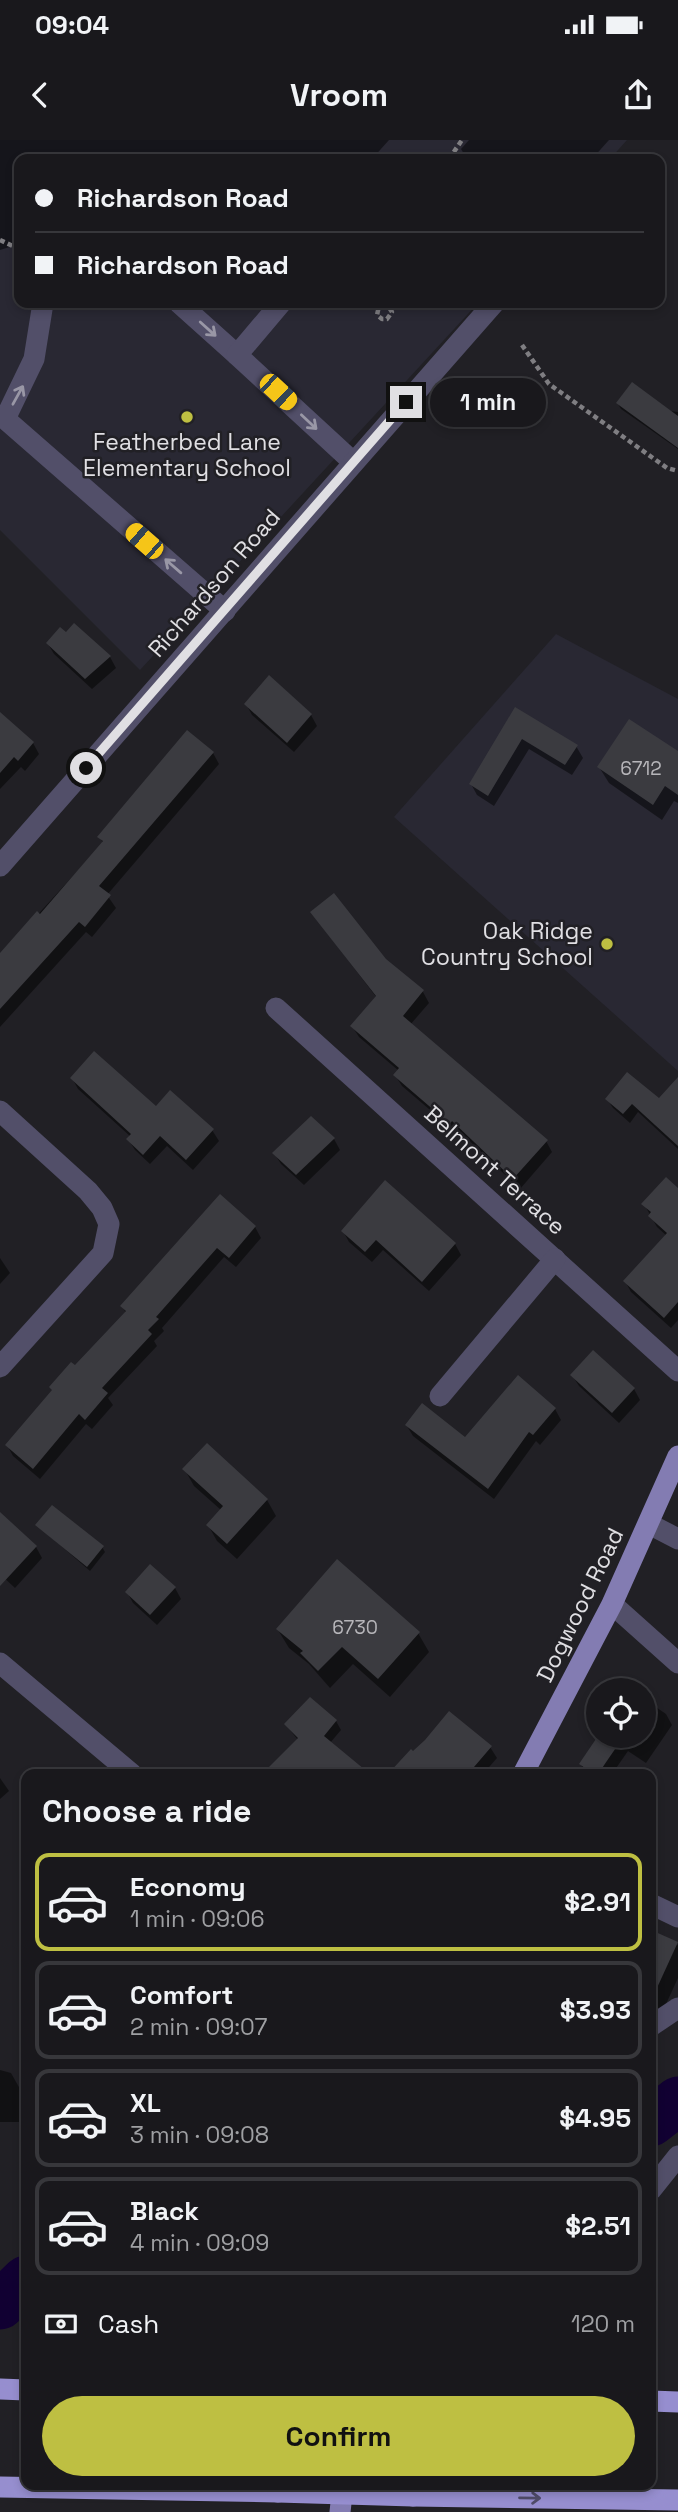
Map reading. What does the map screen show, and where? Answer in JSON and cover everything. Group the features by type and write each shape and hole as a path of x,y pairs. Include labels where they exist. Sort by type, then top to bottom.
{"highway":[{"path":"0,2389 21,2390"},
{"path":"656,2402 678,2402"},
{"path":"0,2487 21,2487"},
{"path":"167,2490 678,2500"}],"main road":[{"name":"Dogwood Road","path":"526,1769 612,1604 678,1456"},
{"path":"340,2512 342,2490"}],"street":[{"path":"42,308 34,359 5,419 225,611"},
{"path":"185,308 353,462"},
{"path":"237,355 277,308"},
{"name":"Richardson Road","path":"0,866 490,308"},
{"name":"Belmont Terrace","path":"276,1008 678,1371"},
{"path":"0,1111 88,1191 102,1208 109,1224 103,1252 0,1367"},
{"path":"440,1396 555,1259"},
{"path":"649,1524 678,1539"},
{"path":"612,1604 678,1663"},
{"path":"0,1662 126,1769"},
{"path":"656,1906 678,1917"},
{"path":"656,2023 678,2008"},
{"path":"656,2184 678,2156"}],"path":[{"path":"377,308 377,314 387,319 392,312 389,308"},
{"path":"522,345 549,384 667,468 678,471"}],"shaded area":[{"name":"Featherbed Lane Elementary School","path":"0,140 627,140 614,154 14,154 14,308 473,308 140,670 0,530"},
{"name":"Oak Ridge Country School","path":"556,634 678,699 678,1071 394,817"}],"building":[{"path":"632,382 678,416 678,448 616,403"},
{"path":"74,623 111,656 85,679 46,643 60,627 66,632"},
{"path":"269,675 312,714 287,743 244,704"},
{"path":"515,707 578,745 565,765 522,739 488,796 469,784"},
{"path":"0,712 34,742 18,761 14,757 0,773"},
{"path":"629,719 678,751 678,795 665,786 653,805 597,767"},
{"path":"187,730 214,752 99,886 111,895 85,927 79,922 0,1009 0,953 37,911 40,914 103,841 97,837"},
{"path":"334,893 386,959 424,990 403,1016 548,1140 513,1179 452,1121 450,1124 393,1075 399,1068 350,1026 376,996 310,912"},
{"path":"94,1051 156,1106 170,1090 214,1129 186,1160 160,1136 143,1155 126,1139 131,1134 70,1078"},
{"path":"627,1072 659,1098 678,1077 678,1146 632,1104 623,1114 605,1099"},
{"path":"311,1116 335,1138 296,1175 272,1153"},
{"path":"666,1177 678,1188 678,1302 664,1318 623,1281 667,1233 648,1216 651,1212 641,1204"},
{"path":"385,1180 456,1243 422,1282 376,1240 365,1252 341,1231"},
{"path":"220,1194 256,1226 229,1258 217,1248 156,1317 159,1319 148,1330 152,1334 102,1388 108,1393 85,1420 79,1414 33,1469 5,1445 52,1390 49,1387 71,1362 75,1365 126,1311 120,1306"},
{"path":"593,1350 635,1388 612,1413 570,1375"},
{"path":"518,1375 556,1408 533,1435 529,1432 488,1489 405,1425 422,1403 465,1437"},
{"path":"207,1443 268,1499 227,1544 206,1525 223,1506 182,1469"},
{"path":"52,1505 104,1546 87,1567 35,1525"},
{"path":"0,1512 37,1546 0,1586"},
{"path":"337,1559 420,1632 378,1679 342,1647 318,1671 300,1653 303,1651 276,1629"},
{"path":"150,1564 176,1587 150,1615 125,1592"},
{"path":"310,1697 337,1720 324,1736 364,1769 267,1769 298,1738 284,1724"},
{"path":"449,1711 492,1746 472,1769 393,1769 411,1749 413,1751"},
{"path":"590,1748 616,1748 601,1769 586,1769 579,1764"},
{"path":"656,1932 678,1942 656,1990"}],"waterway":[{"path":"656,2118 678,2101"},
{"path":"0,2305 21,2285"}],"place":[{"name":"Featherbed Lane Elementary School","path":"187,417"},
{"name":"Oak Ridge Country School","path":"607,944"}],"route":[{"path":"86,768 406,402"}]}
